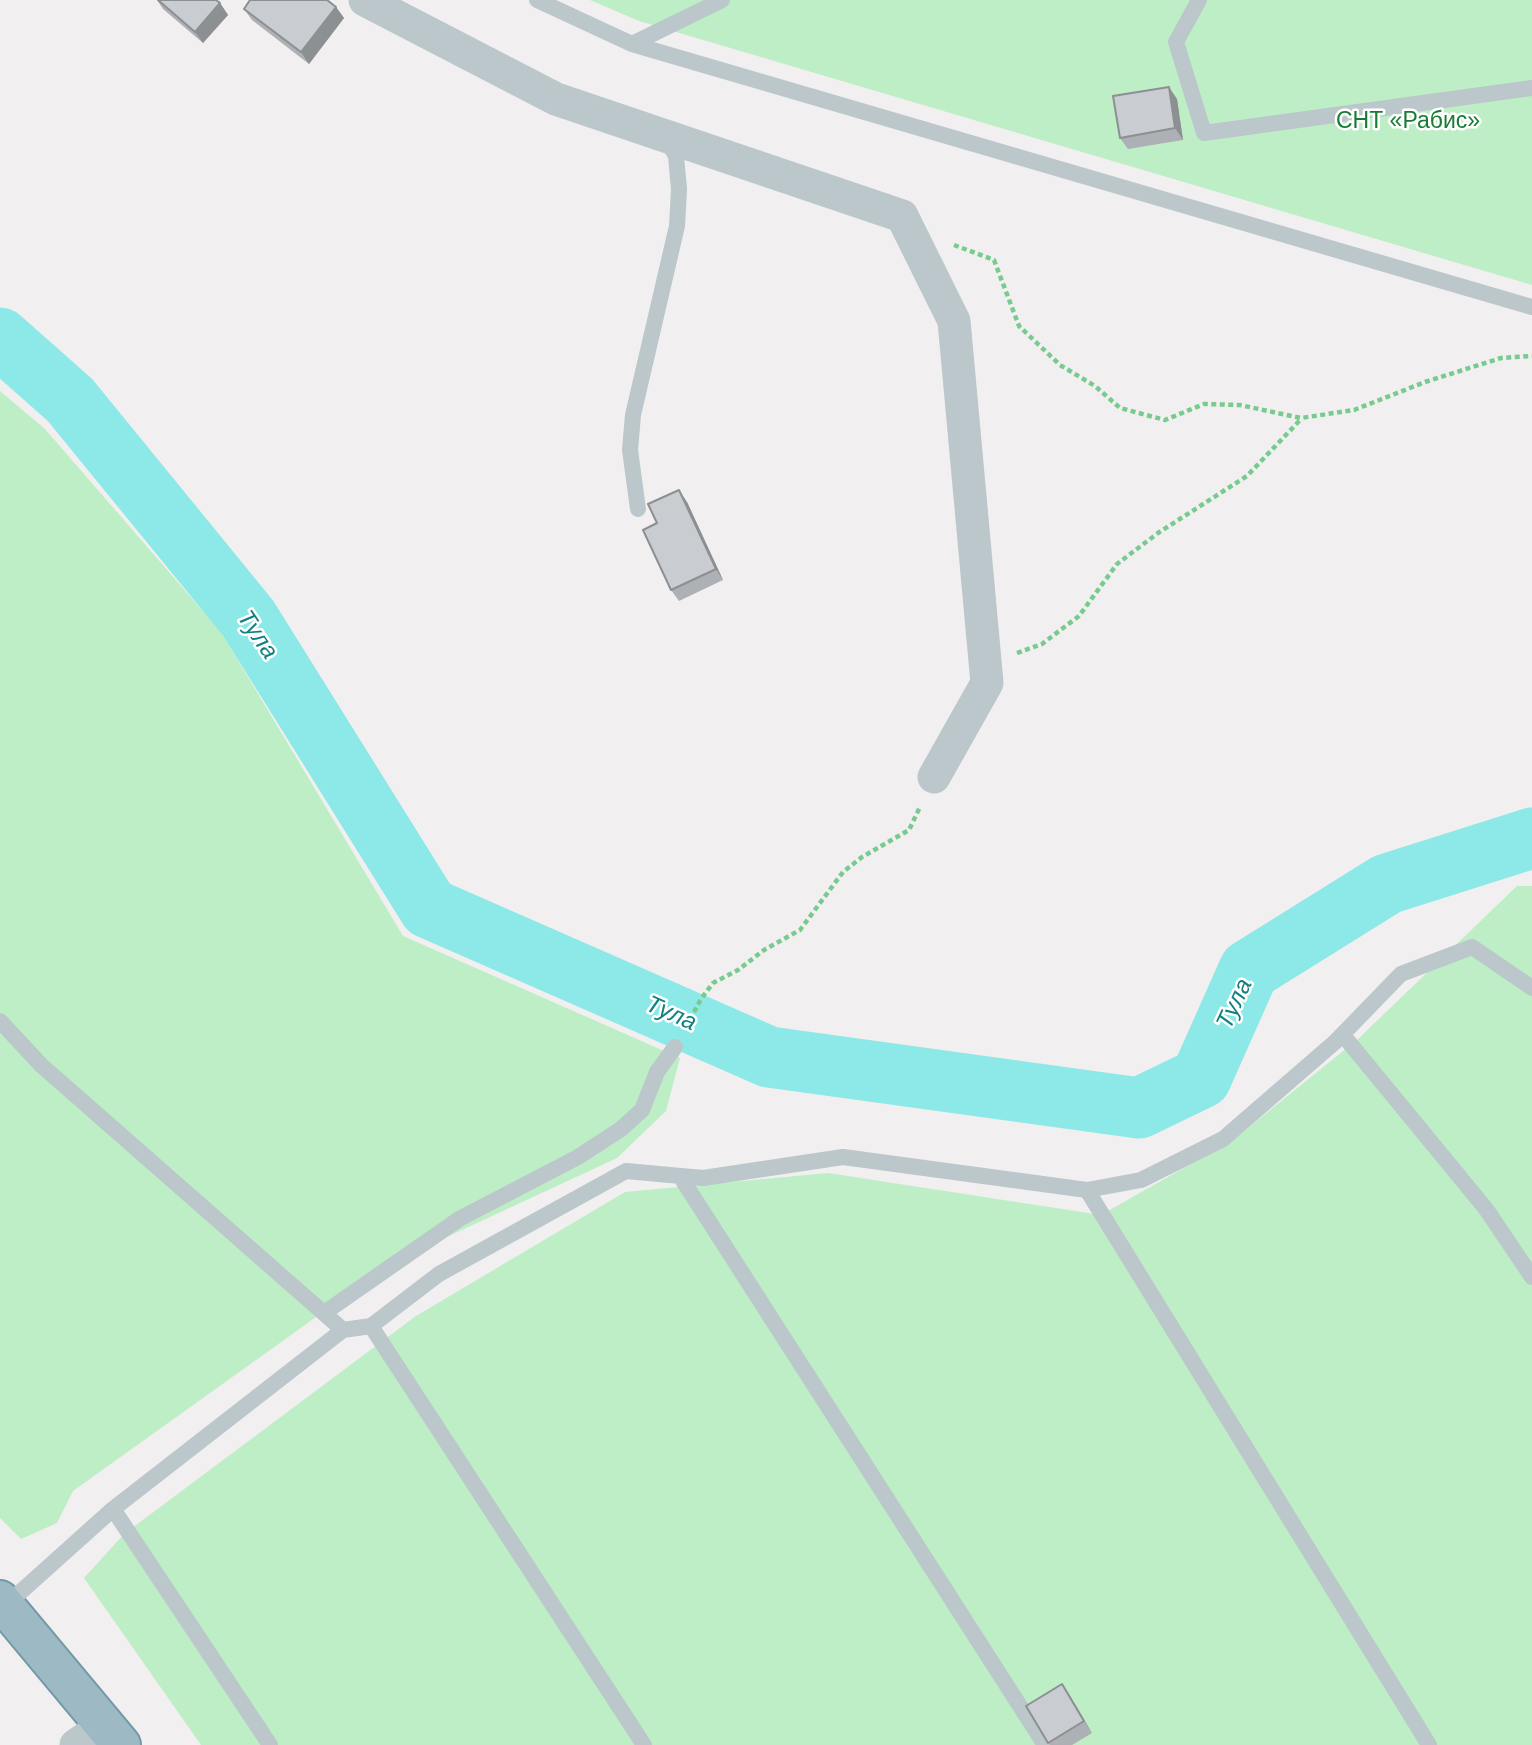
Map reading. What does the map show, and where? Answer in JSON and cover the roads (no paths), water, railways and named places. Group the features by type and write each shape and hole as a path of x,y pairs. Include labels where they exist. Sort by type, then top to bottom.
{"highway":[{"path":"3,1603 101,1738"}],"street":[{"path":"365,0 556,99 902,216 954,321 988,683 934,777"}],"lane":[{"path":"537,0 632,44 1532,307"},
{"path":"632,44 722,0"},
{"path":"1199,0 1176,42 1204,133 1532,88"},
{"path":"638,509 630,450 633,415 677,226 679,189 676,156 665,135"},
{"path":"3,1603 113,1509 344,1330 371,1326 439,1274 626,1171 703,1178 843,1157 1087,1190 1141,1180 1223,1139 1343,1035 1401,974 1472,947 1532,988"},
{"path":"0,1021 41,1065 344,1330"},
{"path":"1343,1035 1486,1209 1532,1277"},
{"path":"324,1313 459,1219 578,1157 621,1129 642,1110 657,1072 675,1046"},
{"path":"680,1176 1045,1745"},
{"path":"1087,1190 1429,1745"},
{"path":"371,1326 644,1745"},
{"path":"113,1509 270,1745"}],"waterway":[{"name":"Тула","path":"0,338 70,400 248,618 429,908 769,1057 1139,1108 1201,1078 1249,970 1387,884 1532,838"}],"park label":[{"name":"СНТ «Рабис»","path":"1408,122"}]}
